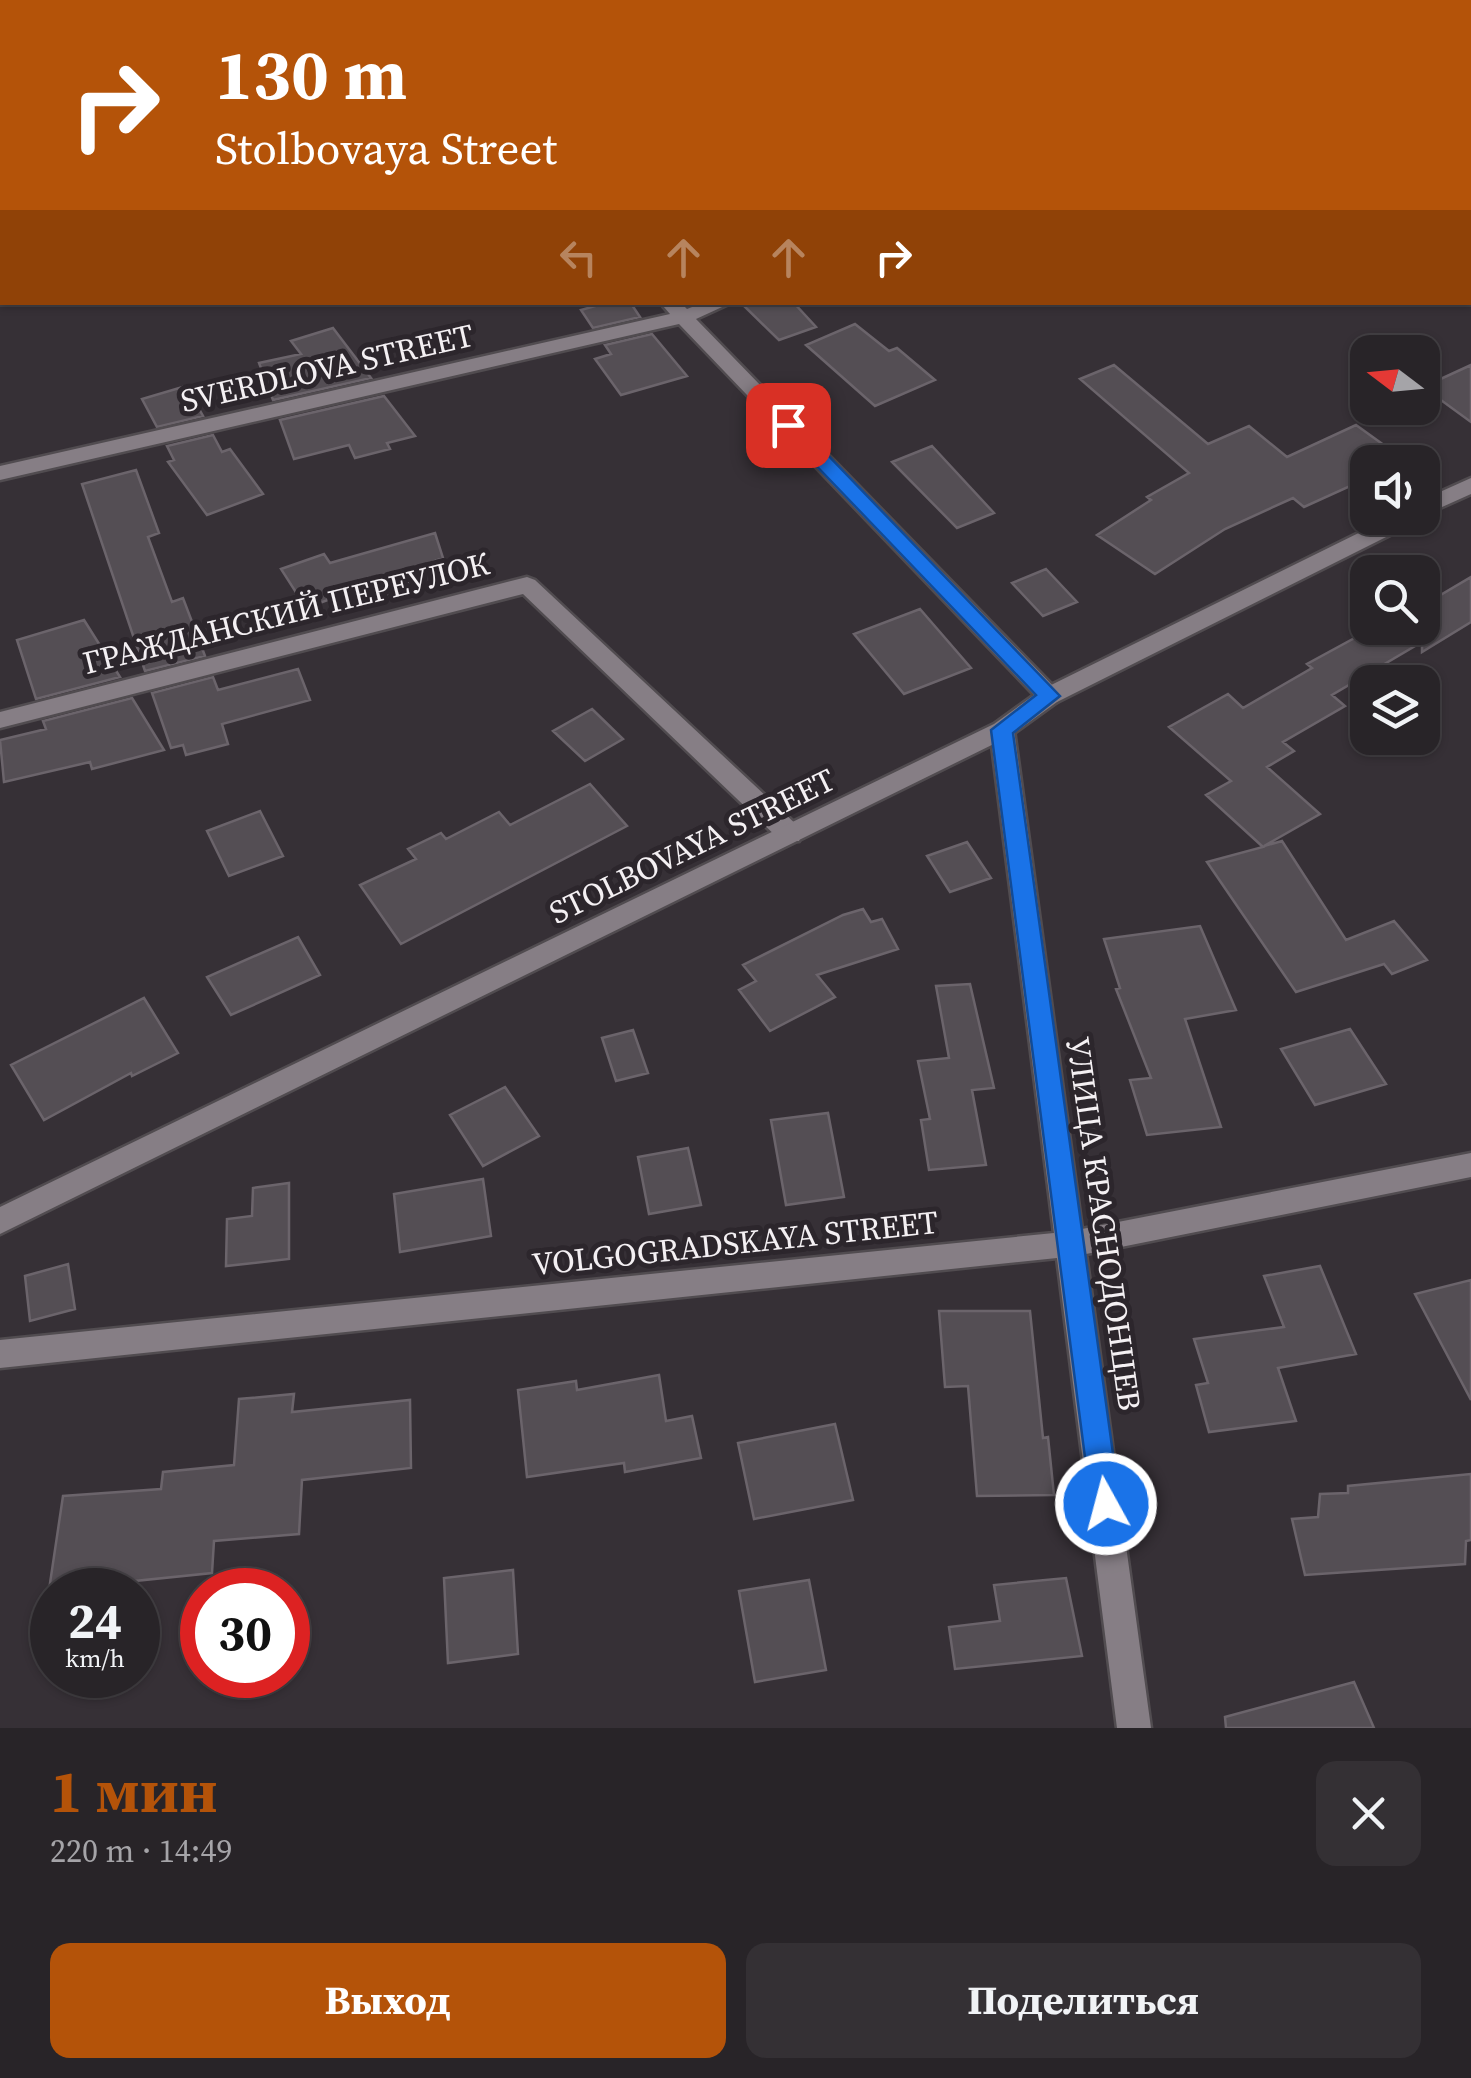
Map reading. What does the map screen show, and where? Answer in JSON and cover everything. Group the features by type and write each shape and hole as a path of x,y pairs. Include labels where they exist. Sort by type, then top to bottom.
{"street":[{"name":"SVERDLOVA STREET","path":"0,473 706,305"},
{"path":"676,310 1050,696"},
{"path":"1440,500 1471,485"},
{"name":"STOLBOVAYA STREET","path":"0,1222 1002,730 1050,696 1372,535"},
{"name":"ГРАЖДАНСКИЙ ПЕРЕУЛОК","path":"0,720 528,584 790,834"},
{"name":"УЛИЦА КРАСНОДОНЦЕВ","path":"1002,730 1134,1728"},
{"name":"VOLGOGRADSKAYA STREET","path":"0,1354 1072,1244 1471,1164"}],"building":[{"path":"598,305 632,305 640,317 593,328 581,310"},
{"path":"743,305 796,305 816,327 779,340"},
{"path":"855,324 889,351 897,348 935,380 875,406 806,345"},
{"path":"333,328 371,378 273,400 259,363 301,354 291,341"},
{"path":"652,334 687,376 621,395 595,359 611,354 605,345"},
{"path":"1114,365 1208,444 1249,426 1287,457 1356,425 1384,445 1350,445 1350,486 1304,507 1293,498 1225,529 1155,574 1097,535 1151,500 1147,497 1189,473 1080,379"},
{"path":"1471,365 1471,422 1440,399 1440,379"},
{"path":"186,386 203,416 157,427 142,399"},
{"path":"384,396 415,436 387,443 390,449 355,458 349,445 294,459 280,420"},
{"path":"213,435 222,452 230,449 263,494 207,515 168,462 174,460 167,446"},
{"path":"932,446 994,513 957,528 892,462"},
{"path":"136,470 159,533 148,537 172,602 183,598 205,656 145,671 82,484"},
{"path":"435,533 443,558 403,573 412,590 374,602 366,586 306,608 281,569 324,554 330,563"},
{"path":"1046,569 1077,602 1043,616 1012,583"},
{"path":"1471,577 1471,622 1440,641 1440,595"},
{"path":"920,609 971,668 904,694 854,634"},
{"path":"84,620 120,677 36,699 17,640"},
{"path":"1350,641 1350,645 1417,645 1383,665 1350,665 1350,684 1332,695 1345,706 1283,742 1294,751 1267,767 1320,814 1264,846 1282,841 1346,940 1394,921 1427,960 1392,974 1384,964 1296,992 1207,862 1263,847 1206,795 1231,781 1169,727 1228,694 1243,708 1312,668 1307,664"},
{"path":"298,669 310,700 222,724 228,744 186,755 183,745 171,748 152,693 213,677 218,690"},
{"path":"132,698 164,750 92,769 90,762 4,782 0,740 46,729 43,721"},
{"path":"592,709 623,739 585,761 553,731"},
{"path":"590,784 627,826 401,944 360,885 416,859 408,849 441,833 446,839 499,812 510,825"},
{"path":"260,811 283,856 229,876 207,831"},
{"path":"967,842 991,878 950,892 927,856"},
{"path":"863,909 871,922 882,919 898,949 817,975 835,997 770,1031 739,990 756,981 743,965 843,915"},
{"path":"1200,926 1236,1010 1185,1019 1221,1127 1147,1135 1130,1080 1151,1078 1116,989 1120,988 1104,939"},
{"path":"298,937 320,975 231,1015 207,977"},
{"path":"970,984 994,1088 972,1090 986,1165 929,1170 921,1120 930,1119 918,1061 949,1058 936,986"},
{"path":"144,998 178,1053 132,1076 131,1073 44,1120 11,1065"},
{"path":"1350,1029 1386,1084 1315,1105 1281,1049"},
{"path":"633,1030 648,1073 616,1081 602,1038"},
{"path":"505,1087 539,1136 483,1166 450,1115"},
{"path":"828,1113 844,1197 786,1205 771,1120"},
{"path":"688,1148 701,1205 649,1214 638,1157"},
{"path":"483,1179 491,1236 400,1252 394,1194"},
{"path":"289,1183 289,1259 226,1266 227,1219 252,1216 253,1188"},
{"path":"68,1264 75,1309 30,1321 25,1276"},
{"path":"1320,1266 1356,1354 1278,1368 1296,1421 1209,1432 1196,1385 1208,1383 1194,1339 1284,1327 1264,1276"},
{"path":"1471,1280 1471,1400 1415,1294"},
{"path":"939,1311 1030,1311 1043,1438 1048,1437 1054,1495 977,1496 968,1386 945,1387"},
{"path":"659,1375 666,1421 692,1416 701,1458 625,1472 624,1463 527,1477 518,1390 576,1381 577,1390"},
{"path":"294,1394 292,1412 410,1400 411,1468 302,1480 299,1534 214,1541 212,1568 180,1568 180,1576 160,1578 160,1568 52,1568 63,1496 161,1489 163,1472 234,1465 239,1399"},
{"path":"835,1424 853,1500 754,1519 738,1443"},
{"path":"1471,1474 1471,1540 1466,1541 1465,1564 1305,1575 1292,1519 1318,1517 1320,1494 1348,1493 1348,1486"},
{"path":"513,1570 518,1654 448,1663 444,1578"},
{"path":"1066,1578 1082,1656 955,1669 949,1627 1000,1621 994,1585"},
{"path":"809,1580 826,1670 755,1682 739,1591"},
{"path":"1354,1682 1374,1728 1226,1728 1225,1717"}],"route":[{"path":"788,425 1050,696 1002,730 1106,1504"}]}
